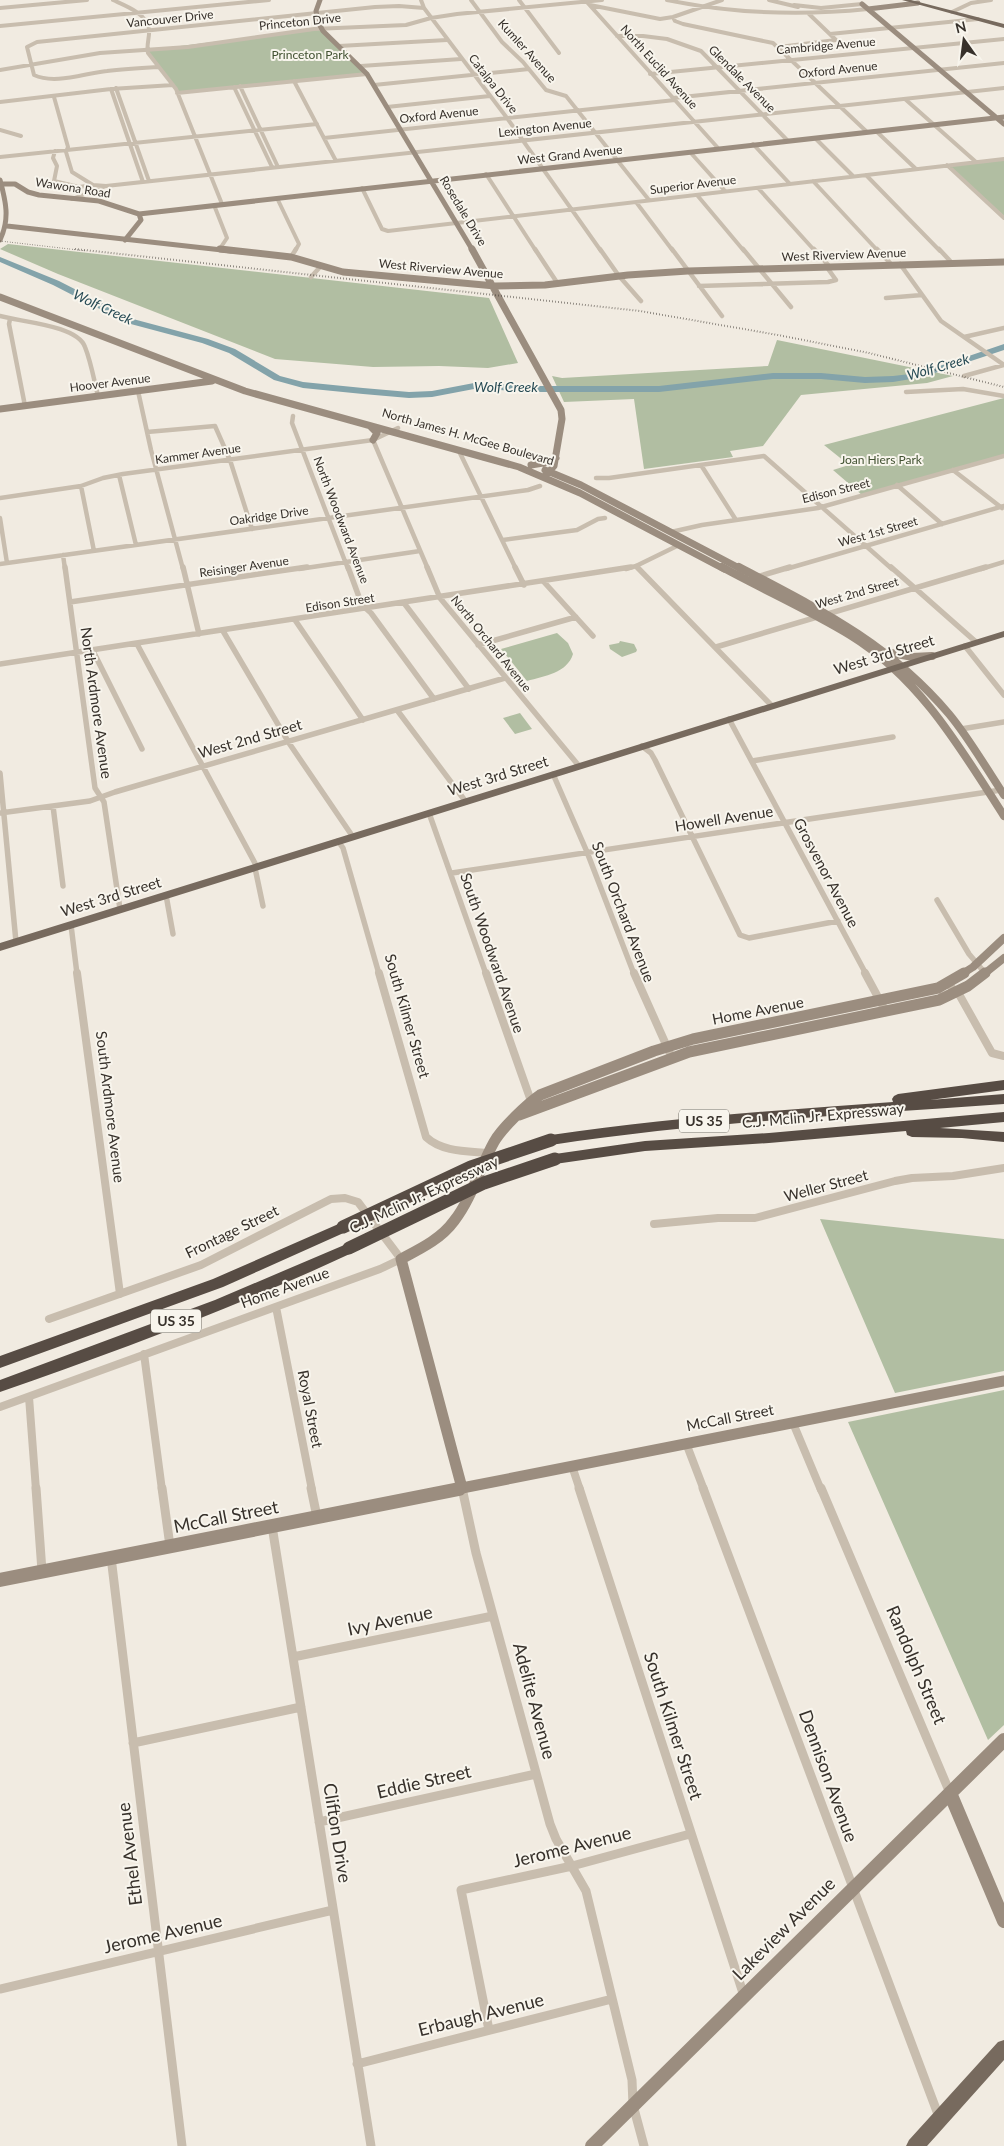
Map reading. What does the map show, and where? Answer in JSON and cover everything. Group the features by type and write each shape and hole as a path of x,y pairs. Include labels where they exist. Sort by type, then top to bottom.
{"highway":[{"path":"858,1108 907,1097 1004,1085"},
{"name":"C.J. Mclin Jr. Expressway","path":"0,1362 218,1284 464,1170 507,1152 551,1140 616,1130 858,1108 1004,1099"},
{"name":"C.J. Mclin Jr. Expressway","path":"0,1386 232,1301 273,1284 484,1183 555,1159 645,1146 1004,1117"},
{"path":"854,1130 962,1133 1004,1137"}],"main road":[{"path":"910,2 1004,26"},
{"name":"West 3rd Street","path":"0,947 1004,634"},
{"path":"915,2146 1004,2048"}],"street":[{"path":"0,8 86,0"},
{"path":"113,0 138,14 147,24 150,31 147,50 150,57 173,85 177,93 222,204"},
{"path":"0,26 269,0"},
{"path":"316,13 320,0"},
{"name":"Catalpa Drive","path":"421,0 431,18 507,118 619,276 641,300"},
{"name":"Kumler Avenue","path":"471,0 502,42 547,90 566,97 578,110 649,200"},
{"path":"519,0 559,53"},
{"name":"Princeton Drive","path":"0,70 88,55 197,46 261,35 321,29 406,25 431,18 457,14 602,0"},
{"path":"666,0 748,11 809,14 868,9 910,2"},
{"path":"588,2 652,18 673,17 722,0"},
{"path":"769,0 819,8"},
{"path":"952,12 969,4 991,0"},
{"path":"803,13 819,8 892,1 910,2"},
{"name":"North Euclid Avenue","path":"588,2 650,74 718,148"},
{"path":"862,4 1004,124"},
{"name":"Vancouver Drive","path":"32,65 27,46 34,42 395,5 457,14"},
{"path":"794,5 801,9 803,13"},
{"name":"Rosedale Drive","path":"316,13 321,29 362,66 374,85 494,286 557,402 562,419 554,466 547,474"},
{"path":"779,47 836,40 809,14"},
{"path":"673,17 674,21 683,24 762,39 779,47 868,132"},
{"path":"832,35 978,19"},
{"name":"Glendale Avenue","path":"617,36 648,36 682,43 701,51 788,141"},
{"name":"Cambridge Avenue","path":"650,74 1004,39"},
{"path":"338,46 447,40"},
{"path":"362,66 461,59"},
{"name":"Oxford Avenue","path":"324,138 740,90 1004,63"},
{"path":"32,65 35,76 49,79 158,67"},
{"path":"374,85 529,70"},
{"path":"177,93 367,74"},
{"path":"294,81 336,161"},
{"path":"0,102 54,97 116,88 173,85"},
{"path":"240,86 278,167"},
{"path":"234,87 272,167"},
{"path":"116,88 148,181"},
{"name":"Lexington Avenue","path":"106,186 1004,88"},
{"path":"111,89 143,182"},
{"path":"387,107 490,96"},
{"path":"54,97 68,147 66,152 72,172 93,185"},
{"path":"905,98 976,162"},
{"name":"West Grand Avenue","path":"139,214 1004,117"},
{"path":"0,157 317,124"},
{"path":"0,130 21,136"},
{"path":"876,131 916,169"},
{"path":"815,138 853,176"},
{"path":"753,144 790,184"},
{"path":"55,151 53,158 57,166 54,181 79,186 106,186"},
{"path":"690,152 725,192"},
{"name":"Superior Avenue","path":"362,188 385,231 1004,159"},
{"path":"947,165 1004,218"},
{"path":"486,174 558,284"},
{"path":"866,175 952,263"},
{"path":"814,181 891,264"},
{"path":"0,240 7,212 1,182"},
{"name":"Wawona Road","path":"1,182 15,184 33,194 99,201 139,214"},
{"path":"72,199 106,186"},
{"path":"99,201 106,186"},
{"path":"699,286 835,281 836,279 827,266 758,188"},
{"path":"697,195 791,307"},
{"path":"277,198 299,244 291,257"},
{"path":"636,202 722,316"},
{"path":"214,205 227,238 219,250"},
{"path":"125,240 142,220 139,214"},
{"name":"West Riverview Avenue","path":"4,226 291,257 343,272 494,286 558,284 619,276 688,271 1004,262"},
{"path":"900,264 941,320 1003,364"},
{"path":"312,278 320,266"},
{"name":"North James H. McGee Boulevard","path":"0,290 269,398 582,485 828,614 885,651 938,701 961,729 1002,793"},
{"path":"886,298 922,295"},
{"name":"North James H. McGee Boulevard","path":"0,296 197,374 531,465 850,635 892,668 933,710 1004,816"},
{"path":"4,318 64,331 79,338 85,345 98,396"},
{"path":"4,318 9,324 26,406"},
{"path":"967,339 1004,328"},
{"path":"964,376 1003,364"},
{"path":"191,384 199,380 197,374"},
{"name":"Hoover Avenue","path":"0,409 219,379"},
{"path":"906,392 963,389 1004,396"},
{"path":"138,391 199,634"},
{"name":"North Woodward Avenue","path":"293,416 292,423 362,605 434,698"},
{"path":"147,432 214,425 230,460 252,529"},
{"path":"371,427 377,433 373,440"},
{"name":"Kammer Avenue","path":"0,498 81,486 119,475 373,440 398,428"},
{"name":"North Orchard Avenue","path":"373,440 440,598 579,766"},
{"path":"459,451 524,585"},
{"path":"596,478 609,478 764,456 976,642"},
{"name":"Edison Street","path":"670,532 821,507 1004,456"},
{"path":"531,465 549,462 556,458"},
{"path":"701,465 736,520"},
{"path":"953,470 1003,507"},
{"path":"119,475 136,545"},
{"path":"897,485 942,524"},
{"path":"81,486 94,551"},
{"name":"Oakridge Drive","path":"0,564 528,490 540,486"},
{"name":"West 1st Street","path":"757,577 1003,507"},
{"path":"0,518 7,563"},
{"path":"503,540 577,530 598,519 605,518"},
{"name":"Edison Street","path":"0,664 544,582 636,566 679,545"},
{"name":"Reisinger Avenue","path":"70,602 420,551"},
{"name":"North Ardmore Avenue","path":"63,555 95,788 104,802 120,910"},
{"name":"West 2nd Street","path":"716,647 1004,562"},
{"path":"636,566 772,706"},
{"path":"544,582 593,636"},
{"path":"404,603 469,689"},
{"path":"478,644 576,617"},
{"path":"295,620 363,720"},
{"path":"223,630 288,741 352,837"},
{"path":"137,644 256,867 264,906"},
{"path":"965,646 1004,695"},
{"path":"93,651 142,749"},
{"path":"885,651 900,656 932,656"},
{"name":"West 2nd Street","path":"2,813 90,801 202,766 505,678"},
{"path":"397,710 466,802"},
{"name":"Grosvenor Avenue","path":"729,719 886,1012"},
{"path":"961,729 1004,722"},
{"path":"752,761 893,737"},
{"path":"642,746 651,753 655,760 742,937 749,938 838,921"},
{"path":"0,774 2,813 16,942"},
{"name":"South Orchard Avenue","path":"553,774 587,852 642,996 672,1058"},
{"name":"Howell Avenue","path":"452,873 988,792 1002,793"},
{"path":"53,806 63,886"},
{"name":"South Woodward Avenue","path":"430,813 531,1101"},
{"name":"South Kilmer Street","path":"338,841 345,854 426,1137 429,1142 439,1146 488,1153"},
{"path":"166,895 173,934"},
{"path":"937,900 976,965 985,973"},
{"name":"South Ardmore Avenue","path":"71,925 120,1294"},
{"name":"Home Avenue","path":"0,1407 380,1269 430,1245 454,1222 502,1129 531,1101 540,1095 666,1047 720,1034 881,1002 921,993 948,984 976,965 1004,938"},
{"name":"Home Avenue","path":"516,1116 672,1058 705,1048 928,1004 958,992 1004,958"},
{"path":"948,984 958,992 992,1053 1004,1056"},
{"name":"Weller Street","path":"654,1224 711,1218 755,1218 895,1181 912,1178 953,1176 1004,1168"},
{"name":"Frontage Street","path":"50,1319 218,1257 322,1202 339,1197 352,1199 363,1207 401,1259"},
{"name":"Adelite Avenue","path":"401,1259 476,1553 550,1824 556,1839 586,1891 632,2080 633,2105 644,2146"},
{"name":"Royal Street","path":"276,1306 317,1517"},
{"path":"144,1354 170,1546"},
{"name":"McCall Street","path":"0,1580 1004,1381"},
{"path":"29,1396 42,1571"},
{"name":"Randolph Street","path":"793,1423 1004,1921"},
{"name":"Dennison Avenue","path":"686,1443 940,2119"},
{"name":"South Kilmer Street","path":"572,1466 744,1996"},
{"name":"Clifton Drive","path":"272,1526 371,2146"},
{"name":"Ethel Avenue","path":"110,1558 182,2146"},
{"name":"Ivy Avenue","path":"293,1657 493,1616"},
{"path":"133,1743 301,1707"},
{"name":"Lakeview Avenue","path":"592,2146 1004,1740"},
{"name":"Eddie Street","path":"319,1822 536,1774"},
{"name":"Jerome Avenue","path":"489,2030 461,1890 572,1866 690,1834"},
{"name":"Jerome Avenue","path":"0,1989 333,1910"},
{"name":"Erbaugh Avenue","path":"358,2064 612,1999"}],"green space":[{"name":"Princeton Park","path":"321,29 367,74 177,93 147,50"},
{"path":"1004,159 1004,216 947,165"},
{"path":"8,244 489,298 518,363 488,368 439,366 373,367 275,359 58,274 0,249"},
{"path":"777,340 953,376 927,383 801,395 763,446 730,451 733,457 644,469 634,399 564,402 552,376 562,378 768,366"},
{"name":"Joan Hiers Park","path":"1004,398 1004,456 862,495 833,470 849,465 824,445"},
{"path":"557,633 568,643 573,654 570,660 561,670 527,681 501,649"},
{"path":"620,641 634,644 636,652 622,657 610,649 609,645 619,643"},
{"path":"520,713 532,729 515,734 503,718"},
{"path":"820,1219 1004,1239 1004,1371 895,1393"},
{"path":"1004,1390 1004,1725 988,1740 848,1422"}],"waterway":[{"name":"Wolf Creek","path":"0,259 56,283 130,321 205,341 232,351 277,378 303,385 363,391 409,395 432,394 474,386 541,389 659,389 773,376 821,376 865,380 893,379 920,375 1004,347"}],"railway":[{"path":"0,241 87,251"},
{"path":"75,249 640,311 869,353 1004,387"}]}
